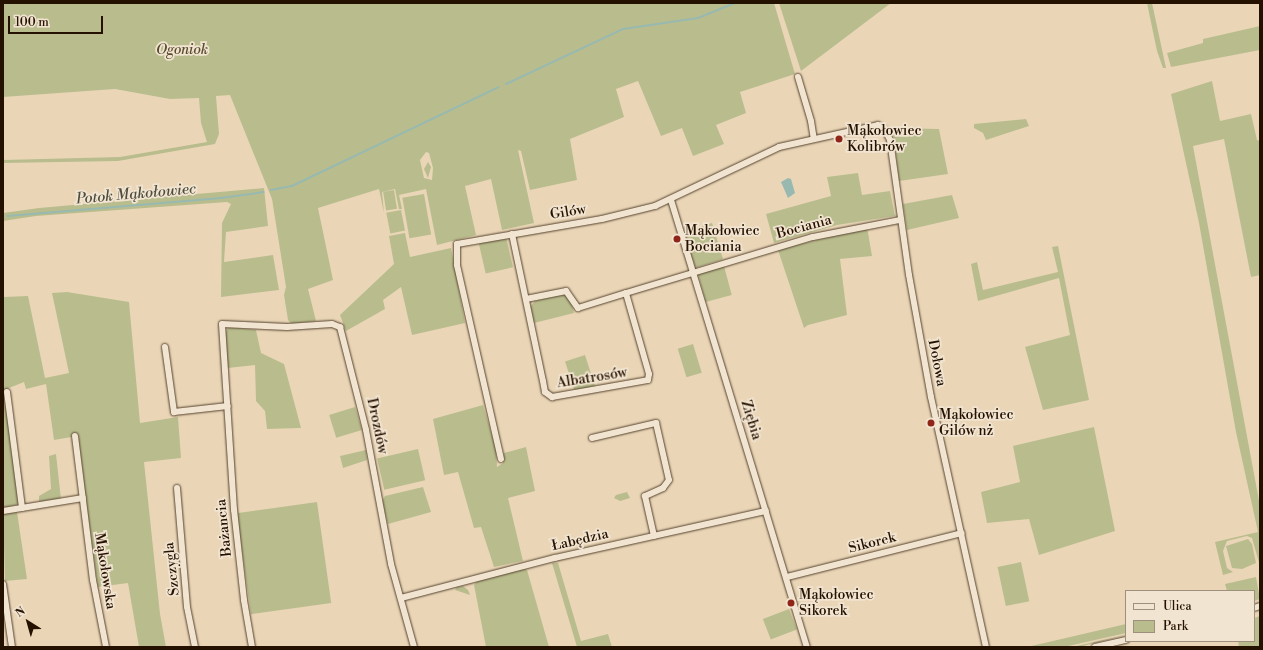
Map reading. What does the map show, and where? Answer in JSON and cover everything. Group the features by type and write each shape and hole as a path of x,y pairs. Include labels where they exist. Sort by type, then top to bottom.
{"street":[{"path":"798,77 812,121 814,139"},
{"name":"Gilów","path":"501,459 455,251 457,244 602,218 671,200 779,147 868,125 878,125 885,130"},
{"name":"Dołowa","path":"885,130 890,140 900,220 931,397 986,647"},
{"name":"Ziębia","path":"671,200 787,577 807,647"},
{"name":"Bociania","path":"694,273 834,231 900,220"},
{"name":"Albatrosów","path":"512,234 542,381 546,392 552,397 648,380 650,374 626,293"},
{"path":"526,299 566,291 578,308 694,273"},
{"name":"Bażancia","path":"222,324 234,510 244,600 252,647"},
{"name":"Drozdów","path":"222,324 287,328 332,324 340,327 360,406 391,564 414,647"},
{"path":"165,347 174,412 228,406"},
{"path":"7,392 22,508"},
{"path":"592,438 656,423 669,480 662,488 645,496 654,536"},
{"name":"Mąkołowska","path":"75,436 93,580 106,647"},
{"name":"Szczygla","path":"177,488 187,607 195,647"},
{"path":"3,511 82,498"},
{"name":"Łabędzia","path":"401,598 526,565 766,511"},
{"name":"Sikorek","path":"787,577 962,533"},
{"path":"3,584 12,647"},
{"path":"1095,647 1125,640"}],"green space":[{"name":"Ogoniok","path":"3,3 774,3 795,74 740,92 746,113 716,125 724,144 693,156 682,128 661,136 638,81 616,89 624,117 570,139 577,180 530,190 521,151 518,150 534,223 502,230 491,179 465,186 476,235 437,245 426,189 399,195 402,209 399,209 395,189 382,192 384,213 379,189 318,208 333,280 308,289 316,321 292,324 288,320 284,295 286,287 272,199 230,95 216,96 219,134 215,144 118,161 3,163 3,160 120,157 207,142 201,123 199,98 170,99 115,89 3,97","holes":["426,152 429,153 433,168 432,180 424,178 420,160"]},
{"path":"779,3 891,3 801,71"},
{"path":"1147,3 1152,3 1166,68 1163,68 1157,51"},
{"path":"1260,26 1260,50 1171,67 1167,53 1203,43 1203,39"},
{"path":"1212,81 1220,121 1251,114 1257,140 1260,141 1260,275 1251,277 1224,139 1193,146 1260,506 1260,566 1252,538 1247,536 1227,541 1223,551 1227,568 1233,572 1223,575 1215,542 1258,532 1236,432 1199,223 1171,94"},
{"path":"1026,119 1029,126 986,140 983,133 974,128 974,124"},
{"path":"893,128 939,129 948,174 899,181"},
{"path":"428,162 431,167 428,178 424,169"},
{"path":"858,173 862,195 890,191 895,216 837,225 774,243 766,214 831,196 827,177"},
{"path":"264,188 268,226 226,232 224,262 273,255 279,290 221,297 222,223 231,204 227,202 36,216 3,221 3,213 39,208"},
{"path":"394,190 397,209 386,210 383,192"},
{"path":"424,194 431,234 409,238 402,198"},
{"path":"952,195 959,218 907,230 903,204"},
{"path":"401,210 405,231 390,233 386,213"},
{"path":"712,223 723,259 695,268 684,231"},
{"path":"867,227 872,256 840,259 847,315 808,325 804,328 778,250"},
{"path":"405,233 410,257 451,248 465,323 412,335 401,287 383,300 385,309 346,331 340,315 394,264 389,236"},
{"path":"506,237 513,267 486,274 479,243"},
{"path":"1058,246 1089,400 1043,410 1025,347 1070,335 1059,278 978,301 971,264 977,262 983,290 1058,272 1052,247"},
{"path":"724,266 732,295 706,302 698,273"},
{"path":"67,292 129,302 140,423 178,417 181,458 144,462 160,614 166,647 139,647 128,583 98,587 77,436 54,440 46,384 26,389 24,382 4,390 19,502 16,505 3,508 3,297 28,296 45,378 69,373 52,293"},
{"path":"564,294 569,296 574,313 534,323 530,307 535,301"},
{"path":"229,327 256,330 261,353 284,364 301,428 267,429 265,411 256,401 255,365 228,368 225,333"},
{"path":"693,344 702,373 686,377 678,349"},
{"path":"585,355 595,386 575,393 565,361"},
{"path":"483,405 496,449 497,467 503,463 504,453 526,447 535,491 508,498 523,561 494,567 481,527 474,528 458,472 444,475 433,419"},
{"path":"355,407 362,430 336,438 329,415"},
{"path":"1094,427 1115,531 1039,555 1029,519 987,523 981,492 1020,482 1013,446"},
{"path":"418,449 425,480 384,490 377,458"},
{"path":"366,450 367,460 343,468 340,456"},
{"path":"56,454 61,499 39,503 39,496 51,489 49,456"},
{"path":"423,487 431,512 388,524 382,501 385,496"},
{"path":"627,492 630,498 620,501 614,498 616,495"},
{"path":"317,502 331,603 251,614 237,513"},
{"path":"17,512 27,579 5,581 3,514"},
{"path":"1248,539 1252,544 1256,563 1242,569 1232,568 1226,546"},
{"path":"1021,562 1029,601 1006,606 998,567"},
{"path":"552,563 558,563 581,641 608,634 612,647 577,647"},
{"path":"523,568 527,570 549,647 486,647 474,585 478,580"},
{"path":"1256,577 1260,599 1255,601 1255,590 1227,590 1225,584"},
{"path":"463,586 468,590 470,595 455,590 457,587"},
{"path":"789,609 797,630 771,640 763,619"},
{"path":"1260,616 1260,647 1239,647 1238,642 1255,642 1255,618"},
{"path":"1125,624 1125,633 1064,647 1027,647"},
{"path":"1125,635 1079,647 1072,647"}],"water":[{"path":"788,178 791,179 795,193 788,198 781,182"}],"waterway":[{"name":"Potok Mąkołowiec","path":"506,84 623,29 698,18 735,3"},
{"name":"Potok Mąkołowiec","path":"271,190 292,186 499,87"},
{"name":"Potok Mąkołowiec","path":"8,216 221,198 264,192"}],"place":[{"name":"Mąkołowiec Kolibrów","path":"839,139"},
{"name":"Mąkołowiec Bociania","path":"677,239"},
{"name":"Mąkołowiec Gilów nż","path":"931,423"},
{"name":"Mąkołowiec Sikorek","path":"791,603"}]}
